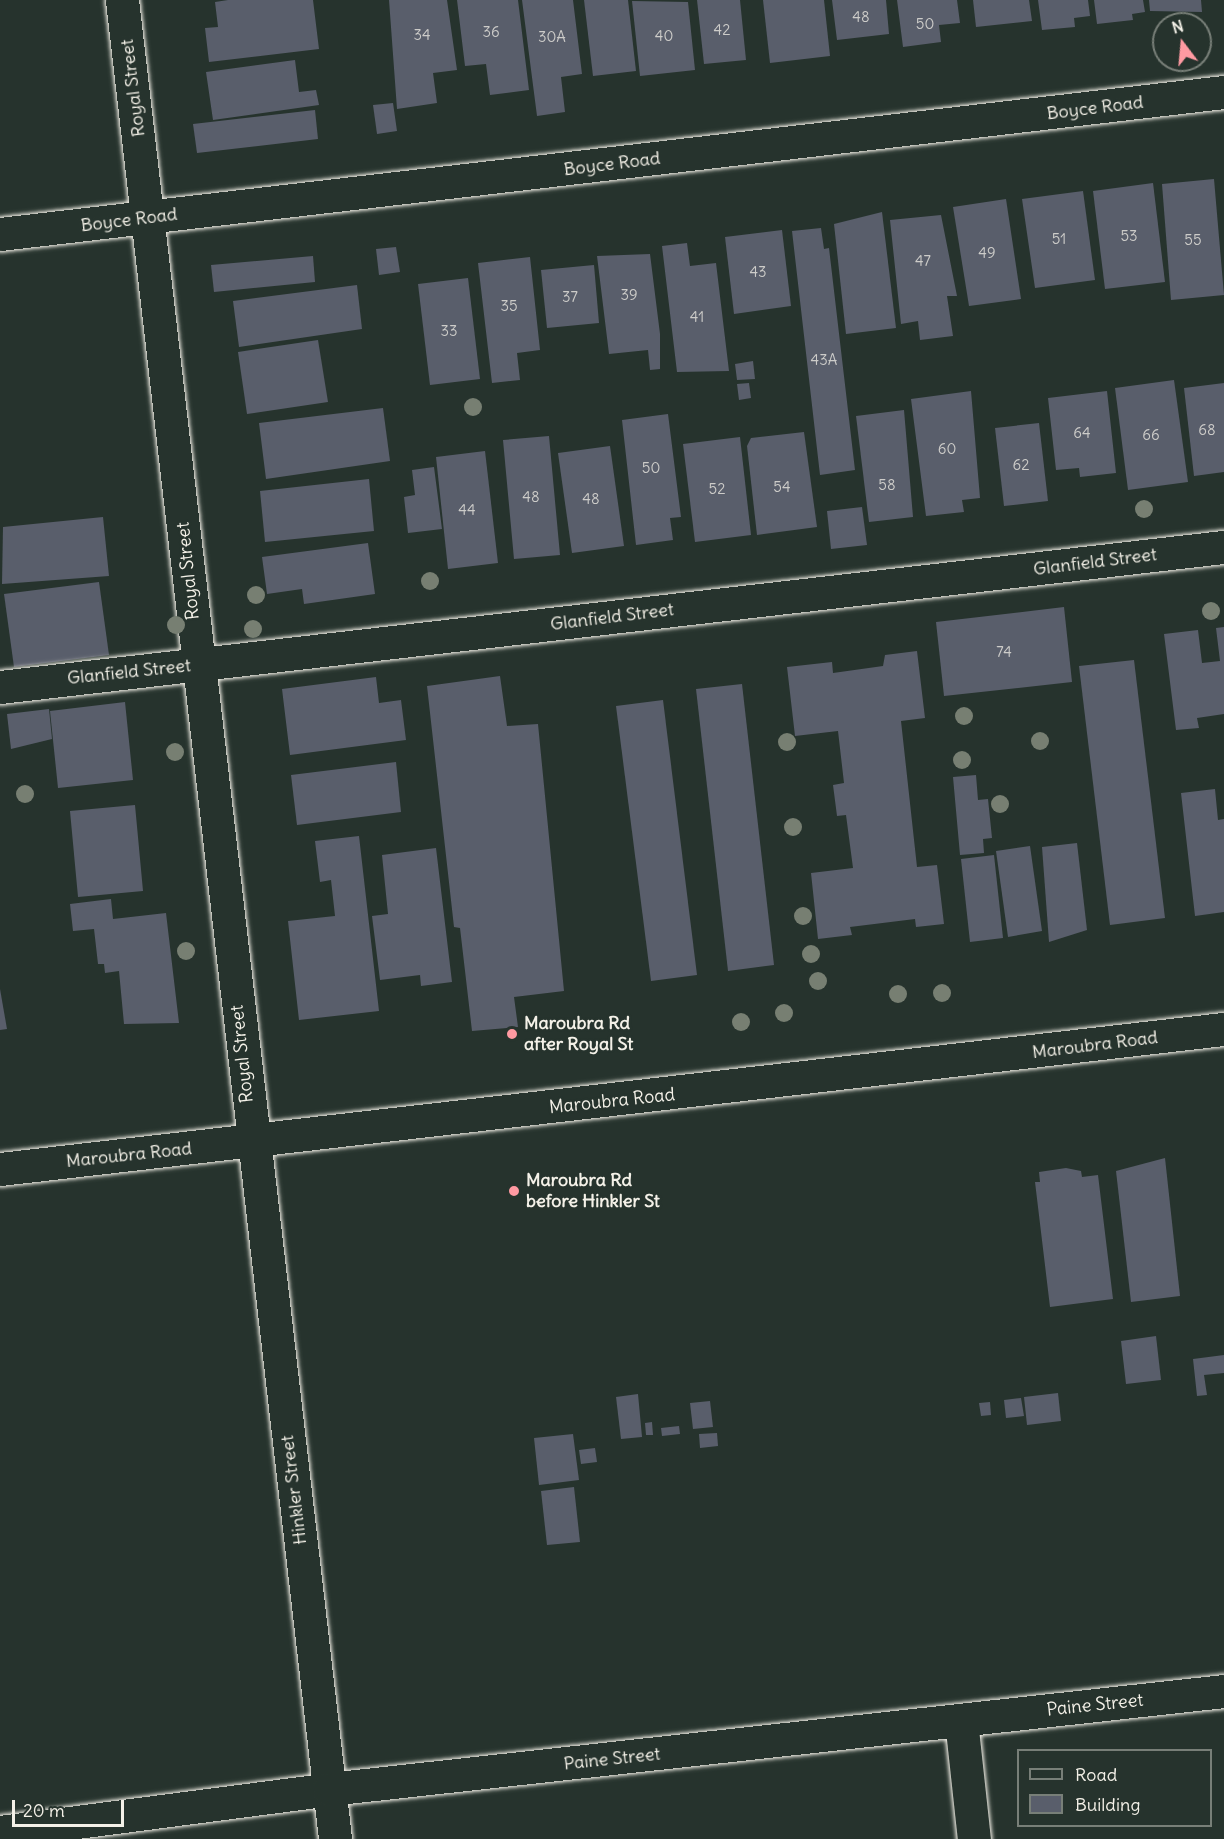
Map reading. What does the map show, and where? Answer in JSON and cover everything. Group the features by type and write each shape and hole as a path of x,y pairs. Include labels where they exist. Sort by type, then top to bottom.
{"street":[{"name":"Royal Street","path":"122,0 252,1142"},
{"name":"Boyce Road","path":"0,234 1224,92"},
{"name":"Glanfield Street","path":"0,687 1224,547"},
{"name":"Maroubra Road","path":"0,1169 252,1142 1224,1029"},
{"name":"Hinkler Street","path":"252,1142 335,1839"},
{"name":"Paine Street","path":"0,1832 329,1789 1224,1691"},
{"path":"961,1720 974,1839"}],"building":[{"path":"313,0 319,49 209,62 205,28 218,27 215,2"},
{"path":"389,0 447,0 457,70 433,73 437,103 397,109"},
{"path":"457,0 518,0 529,90 490,95 486,64 465,66"},
{"path":"522,0 573,0 582,74 561,77 565,112 537,116"},
{"path":"584,0 628,0 636,71 593,76"},
{"path":"697,0 740,0 746,60 704,64"},
{"path":"763,0 824,0 830,56 770,63"},
{"path":"832,0 886,0 889,34 837,40"},
{"path":"897,0 957,0 960,23 939,25 941,42 903,47"},
{"path":"973,0 1029,0 1032,21 976,27"},
{"path":"1038,0 1088,0 1090,16 1074,18 1075,27 1042,30"},
{"path":"1094,0 1143,0 1145,12 1132,14 1133,20 1097,24"},
{"path":"1149,0 1201,0 1202,12 1150,11"},
{"path":"632,1 688,2 695,70 640,76"},
{"path":"295,60 299,92 316,90 319,105 213,120 206,72"},
{"path":"393,103 397,131 377,134 373,105"},
{"path":"315,110 318,139 197,153 193,124"},
{"path":"1214,179 1224,295 1171,300 1162,184"},
{"path":"1153,183 1165,282 1105,289 1093,191"},
{"path":"1083,191 1095,280 1035,288 1022,199"},
{"path":"1006,199 1021,299 969,306 953,207"},
{"path":"882,212 896,328 846,334 834,224"},
{"path":"941,215 957,296 947,296 953,336 920,340 918,321 901,324 890,220"},
{"path":"821,228 824,249 829,248 855,470 820,475 792,231"},
{"path":"782,230 791,306 734,314 725,237"},
{"path":"687,243 690,266 716,263 729,371 677,372 662,246"},
{"path":"396,247 400,272 379,275 376,249"},
{"path":"650,254 660,334 660,369 650,370 648,350 609,354 597,256"},
{"path":"313,256 315,282 214,292 211,265"},
{"path":"530,257 540,350 517,353 520,380 492,383 478,263"},
{"path":"594,265 599,323 547,328 541,270"},
{"path":"468,278 480,379 430,385 418,284"},
{"path":"357,285 362,329 239,347 233,301"},
{"path":"318,340 328,402 247,414 238,352"},
{"path":"753,361 755,379 737,380 735,364"},
{"path":"1174,380 1188,482 1128,490 1115,388"},
{"path":"749,383 751,398 739,400 737,384"},
{"path":"1224,383 1224,472 1194,476 1184,388"},
{"path":"971,391 980,498 962,500 964,512 926,516 911,399"},
{"path":"1107,391 1116,473 1080,477 1079,468 1056,470 1048,398"},
{"path":"383,408 390,461 266,479 259,423"},
{"path":"904,410 913,517 869,522 856,416"},
{"path":"668,414 681,517 670,518 673,540 636,545 622,420"},
{"path":"1039,423 1048,501 1004,506 995,428"},
{"path":"804,432 817,527 757,535 747,446 751,438"},
{"path":"549,436 560,555 514,559 503,440"},
{"path":"740,437 751,535 695,542 683,444"},
{"path":"610,446 624,546 572,553 558,453"},
{"path":"485,451 498,563 448,569 436,457"},
{"path":"434,467 442,529 408,533 404,497 415,495 412,470"},
{"path":"369,479 374,531 265,542 260,491"},
{"path":"862,507 867,545 831,549 827,511"},
{"path":"103,517 109,576 2,584 3,527"},
{"path":"368,543 375,594 304,604 302,589 267,594 262,557"},
{"path":"99,582 109,655 14,667 4,594"},
{"path":"1064,607 1072,682 944,696 936,622"},
{"path":"1224,627 1224,714 1197,718 1199,728 1176,730 1164,634 1198,630 1202,663 1220,661 1216,628"},
{"path":"917,651 925,718 901,721 917,867 937,865 944,924 916,927 915,919 850,927 852,935 818,939 811,873 853,868 846,815 837,816 833,785 844,783 838,731 795,736 787,667 832,662 833,673 883,666 885,655"},
{"path":"1134,660 1165,918 1110,925 1079,666"},
{"path":"500,676 507,726 538,724 564,991 514,997 518,1027 472,1031 460,928 454,927 427,686"},
{"path":"376,677 379,703 401,700 406,740 290,755 282,689"},
{"path":"742,684 774,965 728,971 696,689"},
{"path":"663,700 697,975 651,981 616,706"},
{"path":"125,702 133,780 58,788 50,711"},
{"path":"49,709 52,739 11,749 7,714"},
{"path":"396,762 401,812 297,825 291,775"},
{"path":"976,775 978,800 988,799 992,838 983,839 984,853 960,855 953,777"},
{"path":"1215,789 1218,820 1224,819 1224,912 1195,916 1181,793"},
{"path":"135,805 143,891 78,897 70,811"},
{"path":"359,836 379,1011 299,1020 288,921 335,916 331,880 320,882 315,841"},
{"path":"1077,843 1087,930 1049,942 1042,847"},
{"path":"1030,846 1042,931 1008,937 996,851"},
{"path":"436,848 452,982 421,986 420,975 380,980 372,916 388,914 382,855"},
{"path":"994,855 1003,938 970,942 961,859"},
{"path":"111,899 113,919 166,913 179,1023 124,1024 119,971 105,973 104,964 98,964 94,929 73,931 70,904"},
{"path":"0,989 7,1029 0,1030"},
{"path":"1165,1158 1180,1296 1131,1302 1116,1171"},
{"path":"1066,1168 1081,1171 1082,1177 1098,1175 1113,1299 1050,1307 1035,1182 1040,1182 1039,1172"},
{"path":"1156,1336 1161,1380 1126,1384 1121,1341"},
{"path":"1224,1355 1224,1373 1204,1375 1207,1395 1197,1396 1193,1359"},
{"path":"1058,1393 1061,1421 1027,1425 1024,1397"},
{"path":"638,1394 642,1437 621,1439 616,1397"},
{"path":"1021,1398 1024,1416 1006,1418 1004,1400"},
{"path":"710,1401 713,1427 693,1429 690,1403"},
{"path":"990,1402 991,1415 981,1416 979,1403"},
{"path":"652,1422 653,1435 646,1435 645,1423"},
{"path":"679,1426 680,1434 662,1436 661,1428"},
{"path":"717,1433 718,1446 700,1448 699,1434"},
{"path":"573,1434 579,1480 539,1485 534,1438"},
{"path":"595,1448 597,1462 581,1464 579,1450"},
{"path":"574,1487 580,1542 547,1545 541,1491"}],"place":[{"name":"Maroubra Rd after Royal St","path":"512,1034"},
{"name":"Maroubra Rd before Hinkler St","path":"514,1191"}]}
